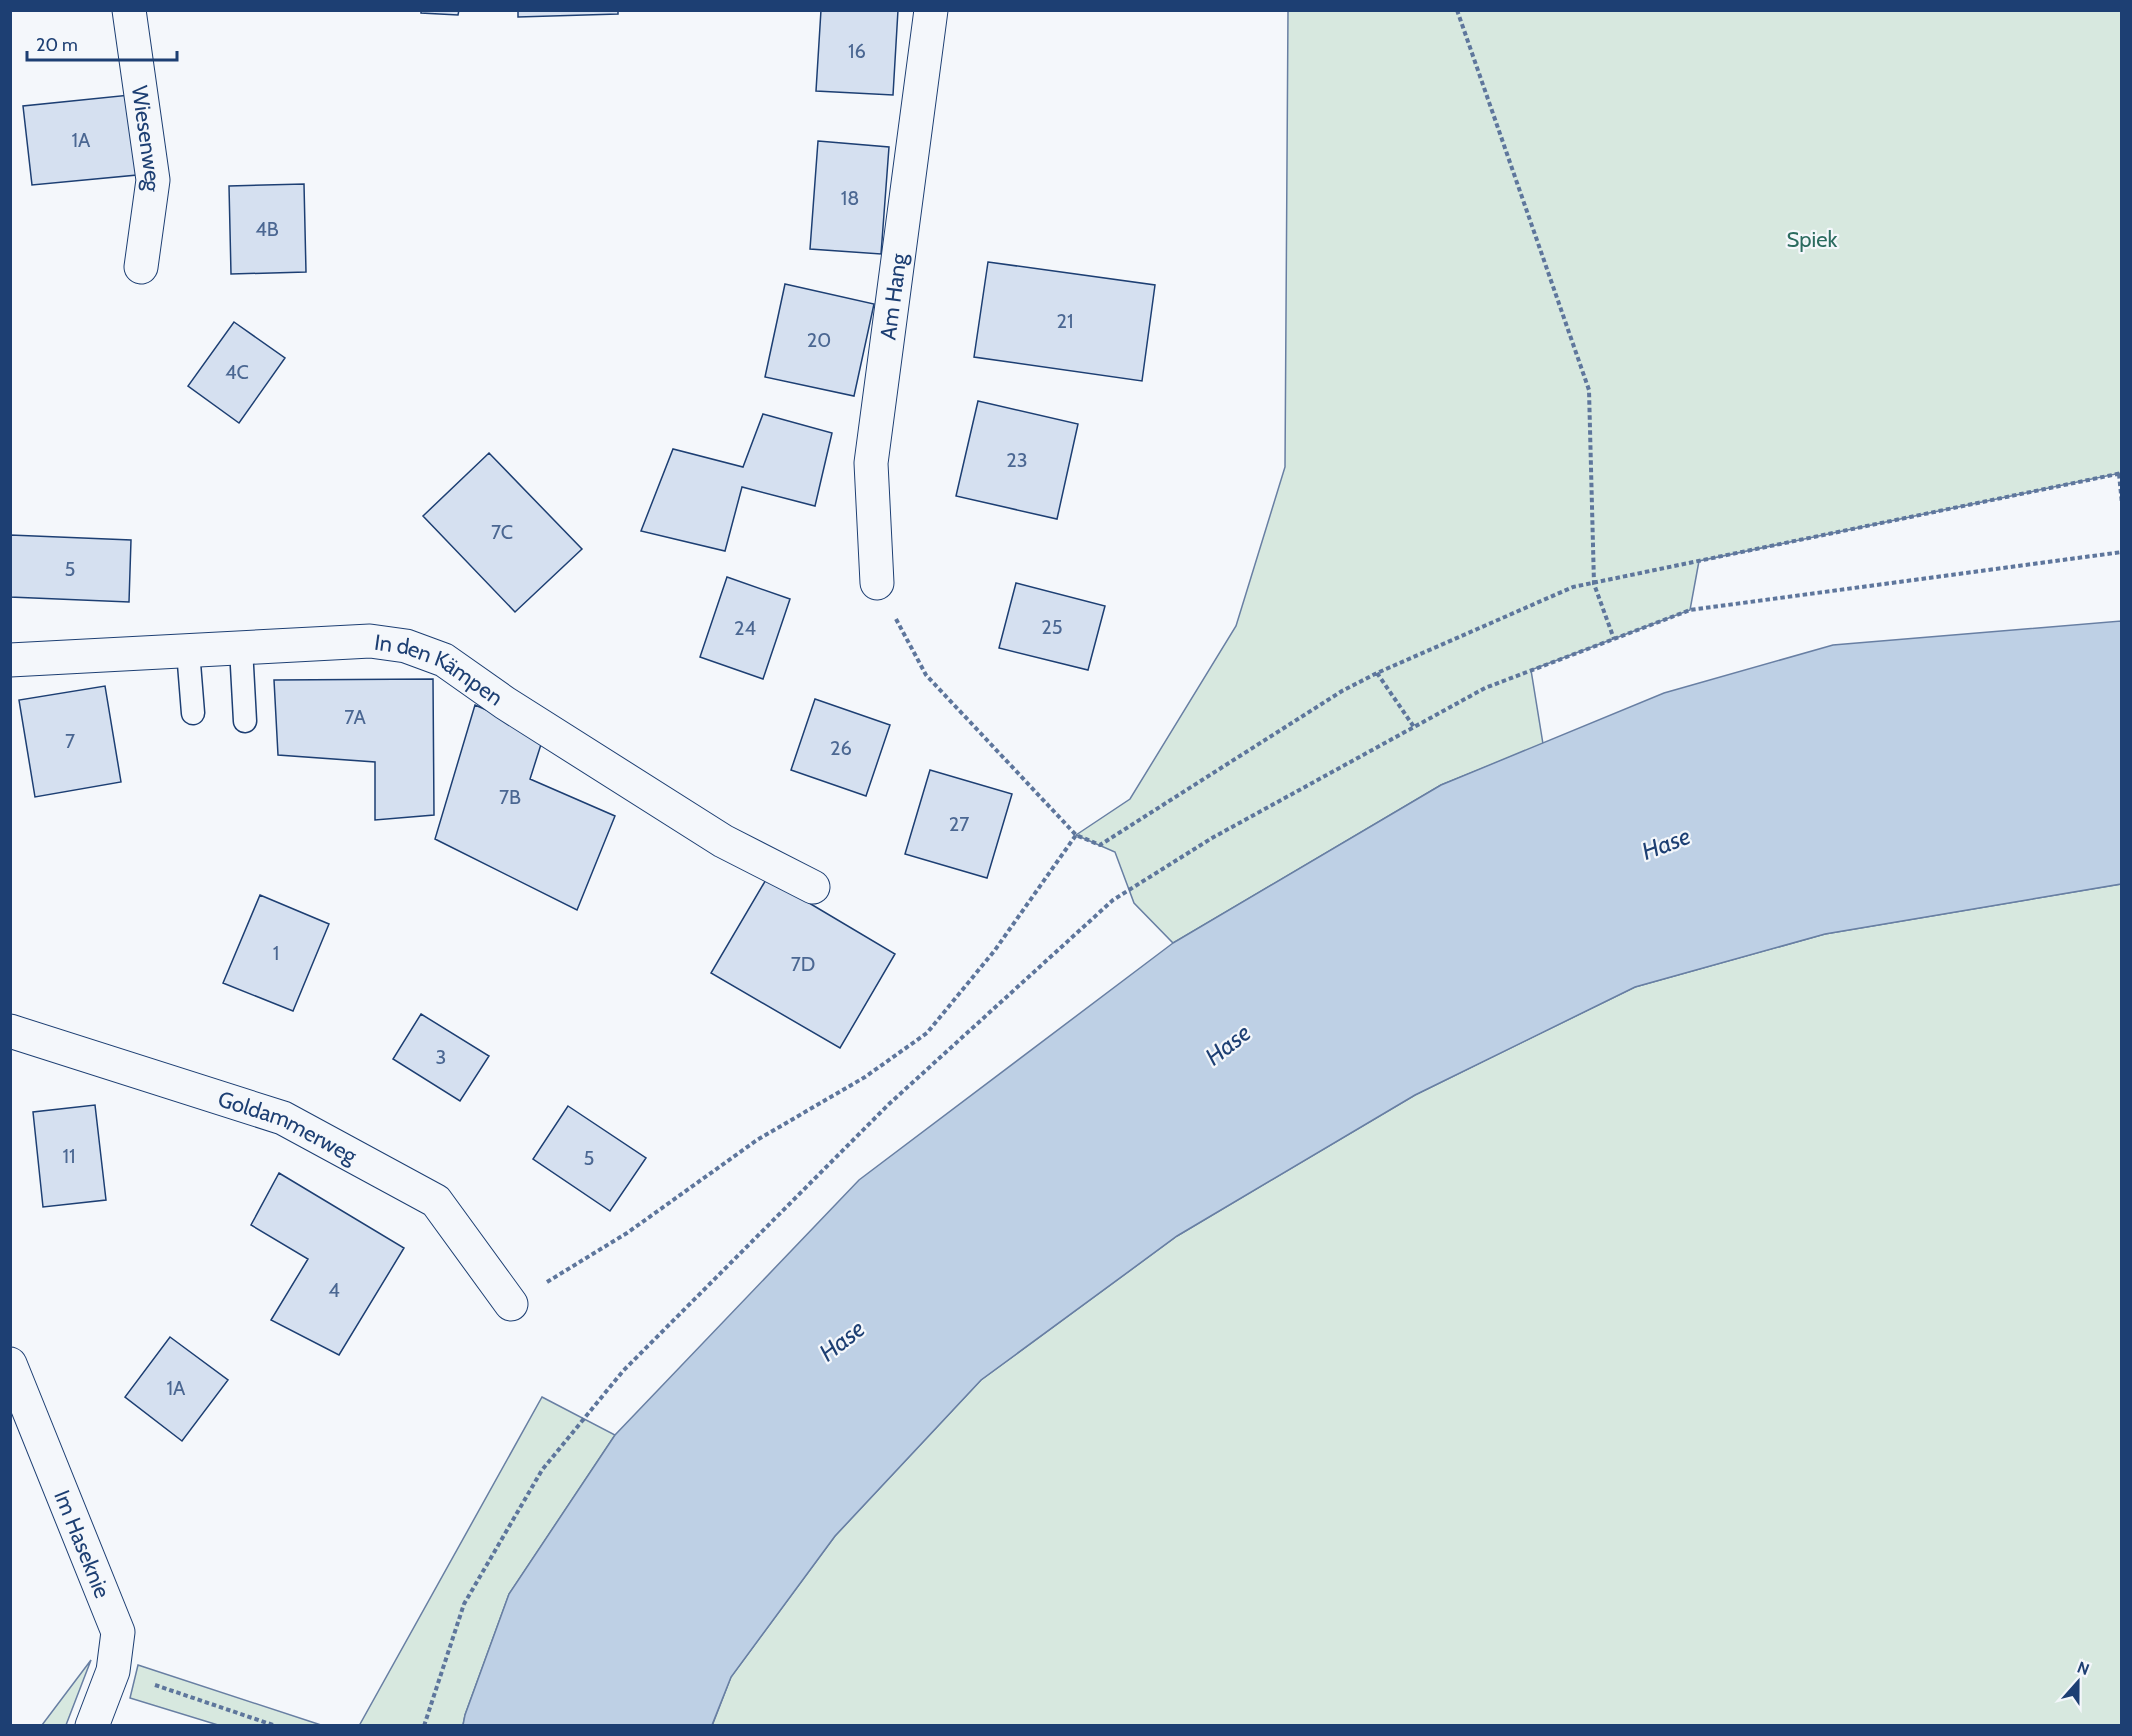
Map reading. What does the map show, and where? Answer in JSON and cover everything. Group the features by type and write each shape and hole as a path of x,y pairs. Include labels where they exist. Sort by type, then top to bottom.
{"street":[{"name":"Wiesenweg","path":"129,10 153,180 141,267"},
{"name":"Am Hang","path":"877,583 871,464 931,10"},
{"name":"In den Kämpen","path":"10,660 370,641 406,646 444,660 505,703 723,841 813,887"},
{"name":"Goldammerweg","path":"10,1031 284,1118 436,1201 511,1304"},
{"name":"Im Haseknie","path":"10,1364 118,1632 113,1671 92,1725"}],"lane":[{"path":"240,648 245,721"},
{"path":"188,651 193,713"}],"path":[{"path":"1456,10 1589,390 1594,584 1614,639"},
{"path":"877,583 926,675 1076,835 1100,845 1342,691 1377,673 1573,587 2120,474 2121,504"},
{"path":"424,1725 464,1604 542,1470 632,1363 889,1104 1113,900 1212,838 1485,688 1690,610 2121,552"},
{"path":"1377,673 1414,727"},
{"path":"511,1304 627,1233 757,1140 866,1077 927,1033 995,950 1076,835"},
{"path":"113,1671 276,1725"}],"green space":[{"name":"Spiek","path":"1288,11 2121,11 2121,473 1699,561 1690,610 1531,670 1543,744 1441,785 1173,943 1134,903 1115,852 1076,835 1130,799 1236,626 1285,467"},
{"path":"2121,884 2121,1725 712,1726 731,1677 835,1536 981,1380 1177,1236 1415,1095 1635,987 1825,934"},
{"path":"542,1397 615,1435 509,1594 463,1725 359,1726"},
{"path":"91,1660 66,1725 42,1725"},
{"path":"138,1665 321,1725 218,1725 130,1698"}],"water":[{"name":"Hase","path":"2121,621 2121,884 1825,934 1635,987 1415,1095 1177,1236 981,1380 835,1536 731,1677 712,1725 463,1725 509,1594 615,1435 859,1180 1173,943 1441,785 1664,693 1833,645"}],"building":[{"path":"421,10 459,10 458,15 421,13"},
{"path":"518,10 618,10 618,14 518,17"},
{"path":"821,10 898,10 893,95 816,91"},
{"path":"130,95 137,175 32,185 23,106"},
{"path":"818,141 889,147 881,254 810,249"},
{"path":"304,184 306,272 231,274 229,186"},
{"path":"988,262 1155,285 1142,381 974,357"},
{"path":"785,284 874,304 854,396 765,377"},
{"path":"234,322 285,358 239,423 188,386"},
{"path":"978,401 1078,424 1057,519 956,496"},
{"path":"763,414 832,433 815,506 742,487 725,551 641,531 673,449 743,467"},
{"path":"489,453 582,549 515,612 423,516"},
{"path":"10,535 131,540 129,602 10,597"},
{"path":"727,577 790,599 763,679 700,657"},
{"path":"1016,583 1105,606 1088,670 999,648"},
{"path":"433,679 434,815 375,820 375,762 278,755 274,680"},
{"path":"105,686 121,782 35,797 19,700"},
{"path":"815,699 890,725 866,796 791,770"},
{"path":"475,705 544,735 530,779 615,816 577,910 435,839"},
{"path":"930,770 1012,794 987,878 905,854"},
{"path":"767,878 895,954 840,1048 711,973"},
{"path":"260,895 329,924 293,1011 223,983"},
{"path":"421,1014 489,1056 460,1101 393,1059"},
{"path":"95,1105 106,1200 43,1207 33,1112"},
{"path":"568,1106 646,1158 610,1211 533,1159"},
{"path":"279,1173 404,1248 339,1355 271,1320 308,1259 251,1225"},
{"path":"170,1337 228,1380 182,1441 125,1397"}]}
